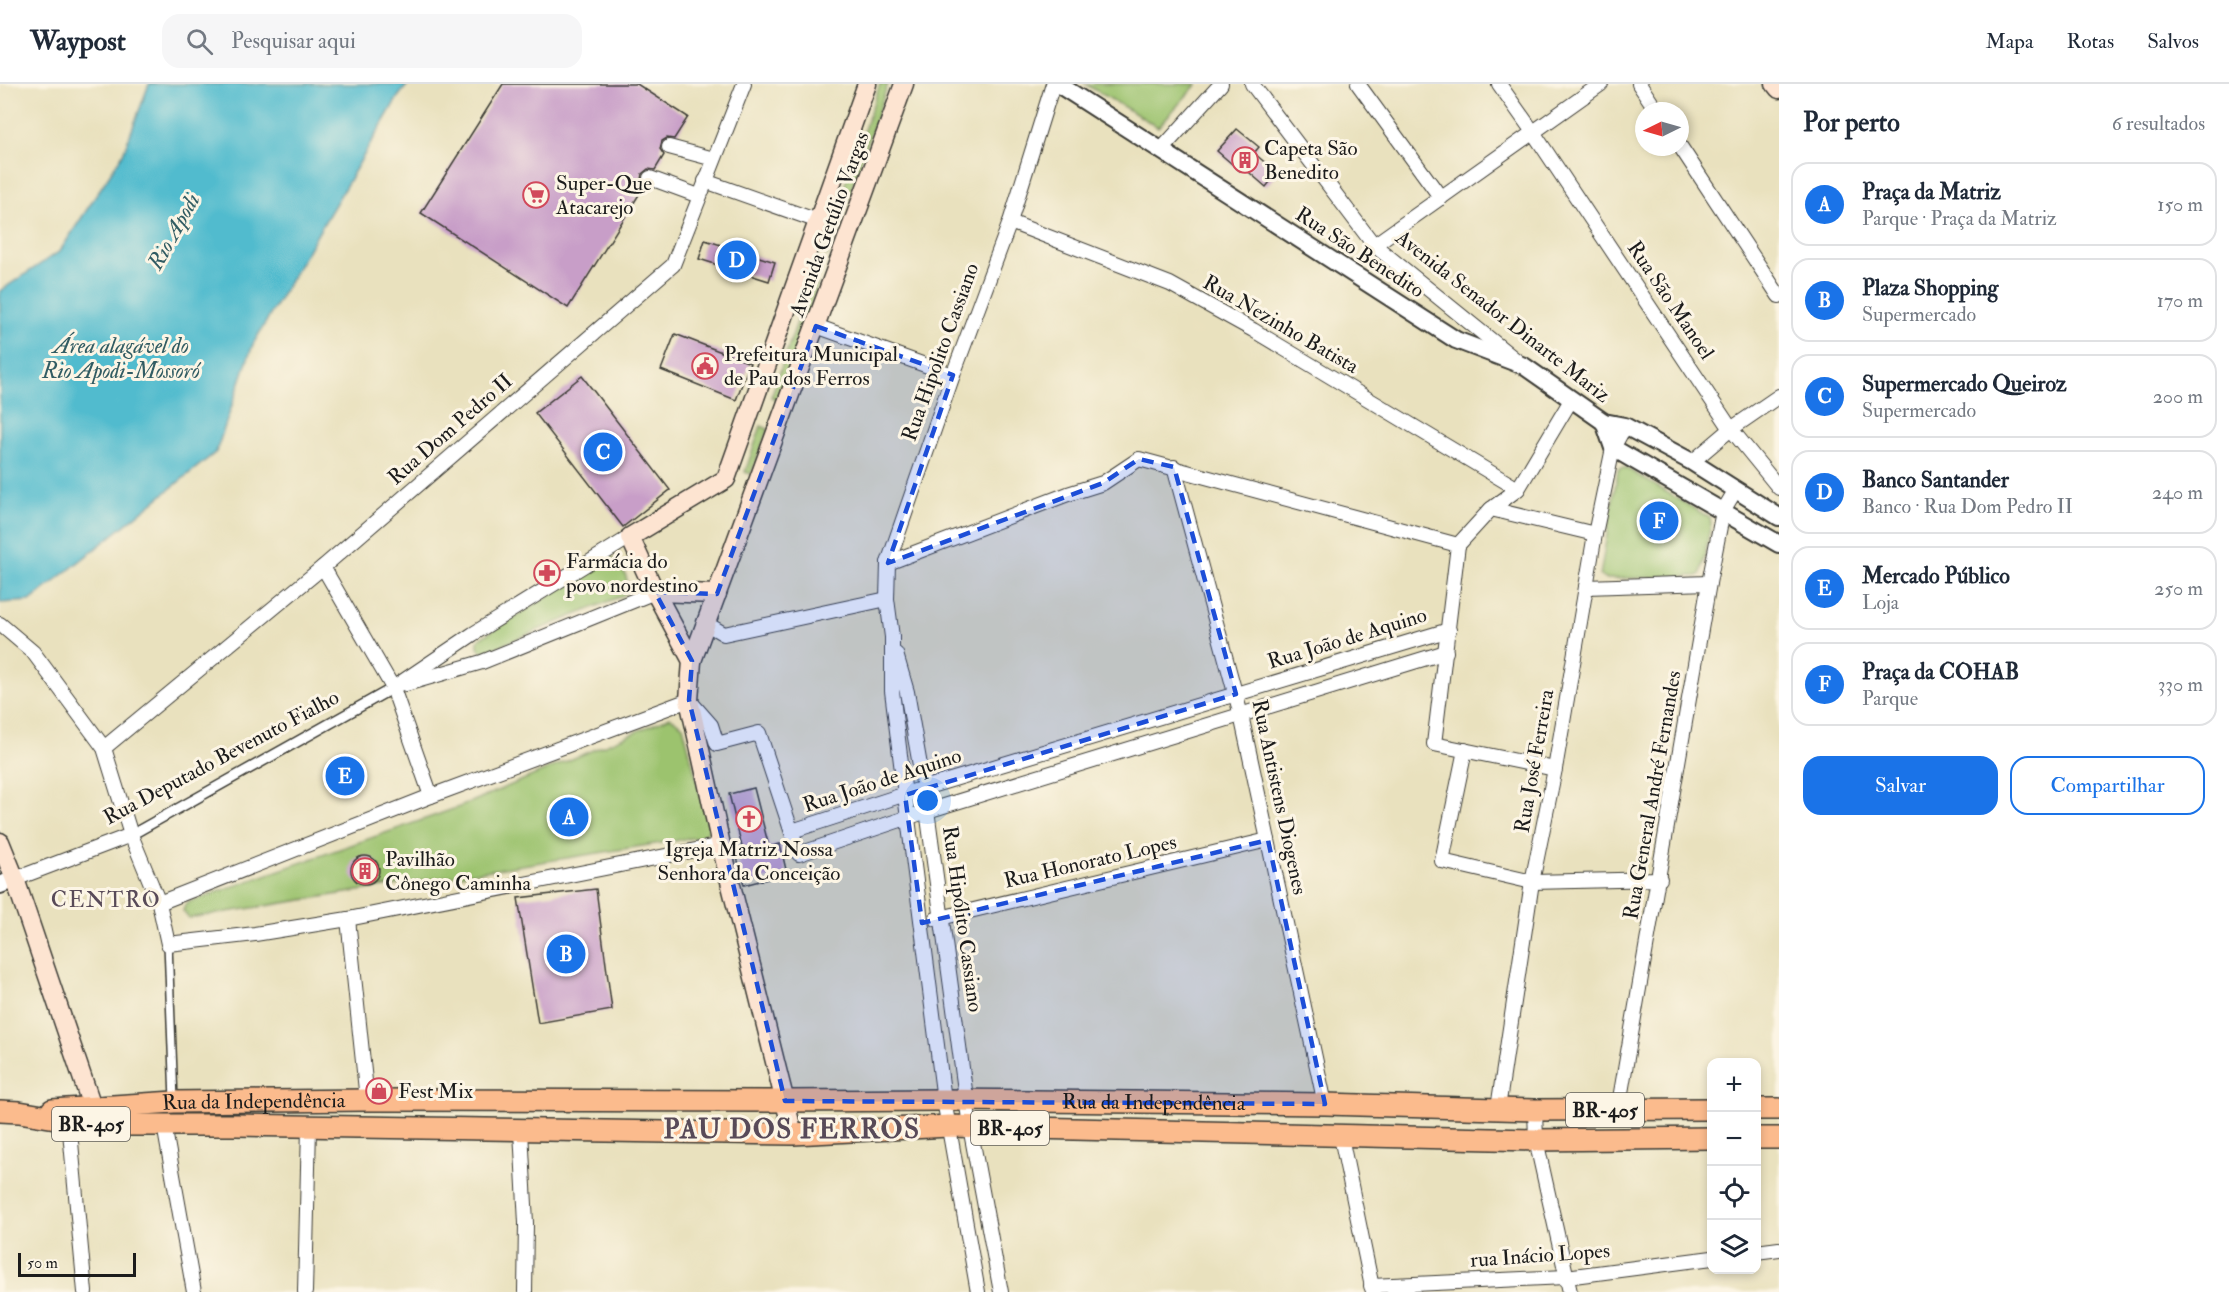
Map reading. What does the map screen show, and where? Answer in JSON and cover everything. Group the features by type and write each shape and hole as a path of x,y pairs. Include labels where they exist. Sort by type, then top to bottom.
{"highway":[{"name":"Rua da Independência","path":"96,1116 174,1102 367,1100 966,1100 1325,1104 1535,1110 1707,1109"},
{"path":"1761,1109 1779,1109"},
{"name":"BR-405","path":"9,1112 69,1121 96,1116"},
{"name":"BR-405","path":"9,1112 96,1116 164,1125"},
{"name":"Rua da Independência","path":"164,1125 793,1134 949,1126 1341,1137 1536,1140 1707,1138"},
{"path":"1761,1138 1779,1138"}],"main road":[{"name":"Avenida Getúlio Vargas","path":"630,537 726,479 867,84"},
{"name":"Avenida Getúlio Vargas","path":"793,1134 721,846 689,700 692,662 904,84"},
{"path":"1775,84 1779,89"},
{"path":"630,537 655,592 692,662"},
{"path":"655,592 717,594"},
{"path":"0,842 7,882 96,1116"}],"street":[{"name":"Rua Dom Pedro II","path":"104,748 323,567 673,265 744,84"},
{"name":"Rua Hipolito Cassiano","path":"892,637 887,599 888,563 953,375 1010,222 1053,84"},
{"name":"Rua São Benedito","path":"1058,84 1456,340 1524,366"},
{"path":"1161,150 1221,84"},
{"name":"Rua São Benedito","path":"1252,84 1374,245"},
{"path":"1358,84 1441,198"},
{"name":"Rua São Manoel","path":"1499,84 1731,429 1779,488"},
{"path":"1374,245 1600,84"},
{"path":"1639,84 1651,102"},
{"path":"669,147 714,159"},
{"path":"1687,156 1779,296"},
{"path":"650,178 699,196"},
{"path":"705,181 818,221"},
{"name":"Rua Nezinho Batista","path":"1010,222 1170,284 1253,330 1518,489"},
{"name":"Avenida Senador Dinarte Mariz","path":"1374,245 1524,366 1571,400 1604,422 1626,426 1692,462 1779,517"},
{"path":"816,326 953,375"},
{"path":"1692,462 1731,429 1779,396"},
{"path":"1556,769 1434,744 1458,545 1491,508 1518,489 1571,400"},
{"name":"Avenida Senador Dinarte Mariz","path":"1604,422 1613,448"},
{"name":"Rua José Ferreira","path":"1498,1108 1532,882 1556,769 1595,534 1613,448 1626,426"},
{"path":"1613,448 1779,544"},
{"path":"888,563 1103,483 1139,459 1458,545"},
{"name":"Rua Antistens Diogenes","path":"1174,467 1241,715 1325,1104"},
{"name":"Rua General André Fernandes","path":"1618,1110 1660,879 1709,583 1723,511 1735,491"},
{"path":"1491,508 1595,534"},
{"path":"393,688 473,634 630,537"},
{"path":"323,567 393,688 431,796"},
{"path":"1586,587 1709,583"},
{"path":"393,688 483,662 655,592"},
{"path":"706,624 724,634 887,599"},
{"path":"0,624 33,652 104,748 131,835 159,903 168,944 255,934 348,919 721,846"},
{"name":"Rua João de Aquino","path":"1446,652 927,811 800,854 792,831 924,788 1449,630"},
{"name":"Rua Hipólito Cassiano","path":"892,637 907,692 924,788 970,1127 1001,1292"},
{"name":"Rua Hipólito Cassiano","path":"892,637 892,691 944,1100 978,1292"},
{"name":"Rua Deputado Bevenuto Fialho","path":"7,882 131,835 393,688"},
{"path":"159,903 431,796 689,700 711,725 717,744 759,733 792,831"},
{"path":"1465,750 1442,861 1532,882 1660,879"},
{"name":"Rua Honorato Lopes","path":"922,922 1268,840"},
{"path":"348,919 367,1100"},
{"path":"1535,1110 1536,1140 1570,1292"},
{"path":"69,1121 85,1292"},
{"path":"164,1125 194,1292"},
{"path":"305,1292 309,1126"},
{"path":"521,1131 526,1223 525,1292"},
{"path":"1341,1137 1372,1289"},
{"path":"1761,1251 1779,1249"},
{"name":"rua Inácio Lopes","path":"1372,1289 1566,1277 1707,1259"}],"lane":[{"path":"168,944 174,1102"}],"highlighted area":[{"path":"816,326 953,375 888,563 1103,483 1139,459 1174,467 1236,694 905,795 922,923 1268,840 1325,1104 785,1101 689,700 692,661 655,592 717,594"}],"green space":[{"path":"880,84 888,84 828,256 821,253"},
{"path":"1085,84 1197,84 1158,127"},
{"path":"811,282 813,285 818,285 778,400 771,397"},
{"path":"761,426 768,429 751,474 745,472"},
{"path":"1626,468 1710,518 1711,524 1701,573 1698,576 1605,579 1600,576 1618,470"},
{"path":"611,557 619,564 625,575 628,586 624,595 487,651 481,651 478,647 478,641 482,637"},
{"path":"670,717 683,726 709,828 705,836 189,918 183,911 186,903 462,806"}],"water":[{"name":"Área alagável do Rio Apodi-Mossoró","path":"149,84 408,84 398,97 253,344 216,452 30,601 0,603 0,291 60,251 123,154"}],"building":[{"name":"Super-Que Atacarejo","path":"503,84 637,84 688,117 674,139 667,138 662,141 660,149 664,155 655,170 648,169 642,174 641,180 645,185 568,308 421,213"},
{"name":"Capeta São Benedito","path":"1237,129 1259,147 1254,153 1277,173 1266,187 1243,167 1240,171 1217,151"},
{"path":"705,240 775,262 769,281 699,259"},
{"name":"Prefeitura Municipal de Pau dos Ferros","path":"675,334 750,363 736,400 661,370"},
{"path":"582,376 670,490 623,527 535,413"},
{"name":"Igreja Matriz Nossa Senhora da Conceição","path":"754,788 769,847 780,844 787,874 744,885 736,853 743,851 729,794"},
{"name":"Pavilhão Cônego Caminha","path":"365,856 375,860 379,870 375,880 365,884 355,880 351,870 355,860"},
{"path":"596,889 612,1010 538,1023 518,898"}],"place":[{"name":"Capeta São Benedito","path":"1245,160"},
{"name":"Super-Que Atacarejo","path":"536,195"},
{"name":"Banco Santander","path":"737,260"},
{"name":"Prefeitura Municipal de Pau dos Ferros","path":"705,366"},
{"name":"Supermercado Queiroz","path":"603,452"},
{"name":"Praça da COHAB","path":"1659,521"},
{"name":"Farmácia do povo nordestino","path":"547,573"},
{"name":"Mercado Público","path":"345,776"},
{"name":"Praça da Matriz","path":"569,817"},
{"name":"Igreja Matriz Nossa Senhora da Conceição","path":"749,819"},
{"name":"Pavilhão Cônego Caminha","path":"365,871"},
{"name":"Plaza Shopping","path":"566,954"},
{"name":"Fest Mix","path":"379,1091"}],"district":[{"name":"CENTRO","path":"106,899"},
{"name":"PAU DOS FERROS","path":"792,1129"}],"water label":[{"name":"Rio Apodi","path":"173,231"}]}
